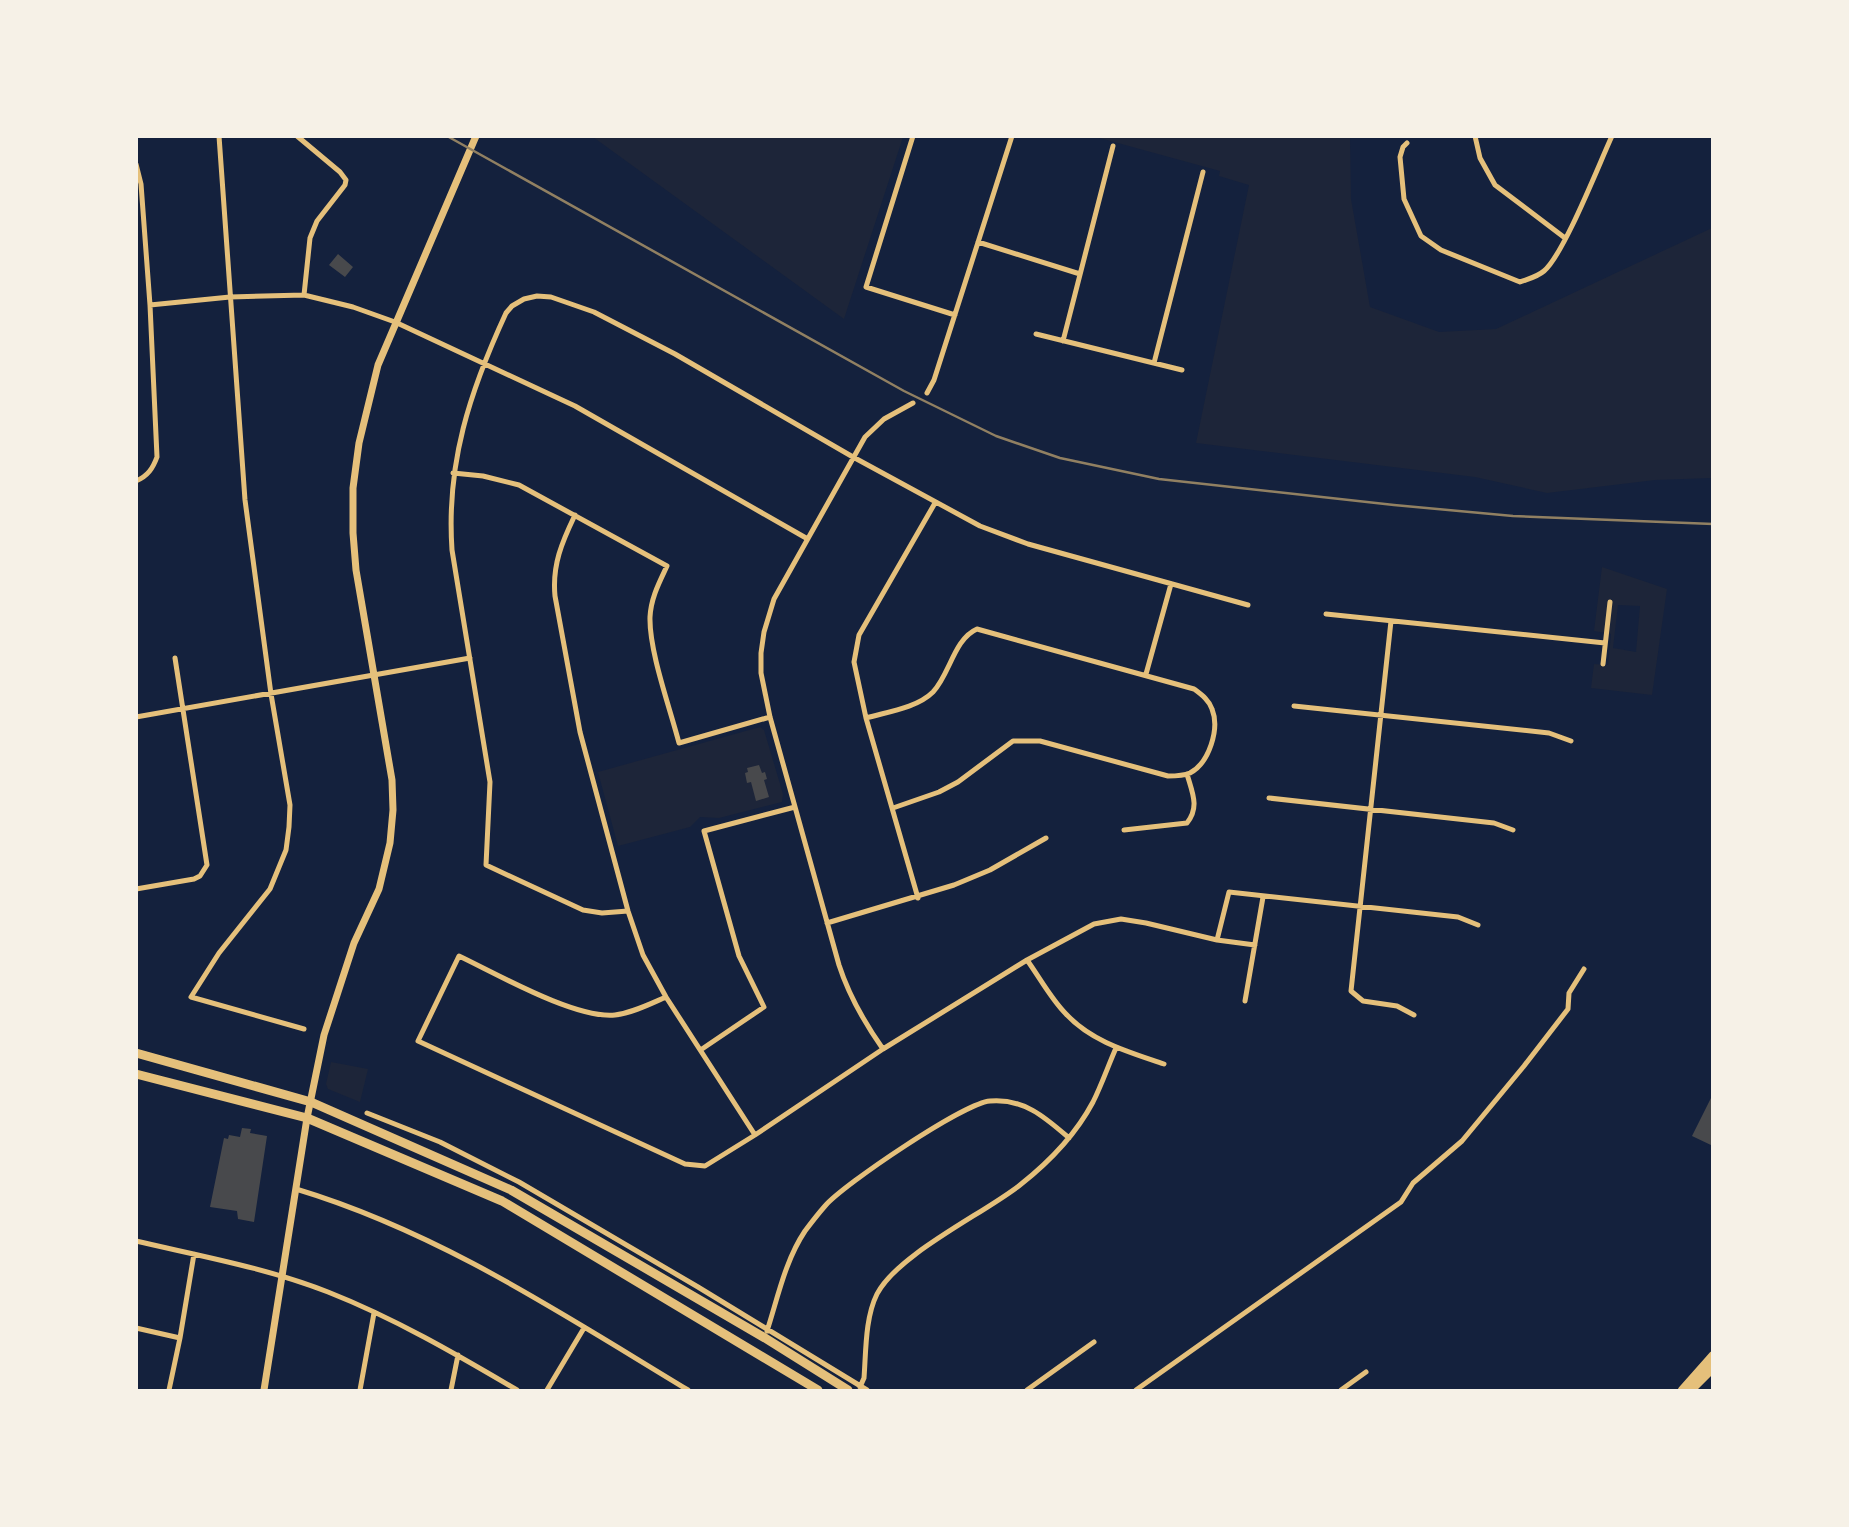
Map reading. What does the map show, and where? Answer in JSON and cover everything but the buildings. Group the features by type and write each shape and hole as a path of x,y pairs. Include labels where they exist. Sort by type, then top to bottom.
{"highway":[{"path":"136,1053 311,1102 511,1190 765,1338 848,1391"},
{"path":"136,1074 307,1118 502,1201 817,1391"},
{"path":"1690,1391 1713,1367"}],"main road":[{"path":"1682,1391 1713,1355"}],"street":[{"path":"219,136 245,500 271,694 290,805 286,850 270,889 219,953 191,998 304,1030"},
{"path":"297,136 346,180 317,221 310,238 304,295"},
{"path":"264,1391 307,1118 324,1035 355,943 379,889 390,843 392,780 352,533 353,488 359,443 367,402 395,322 476,136"},
{"path":"914,136 866,287 955,315"},
{"path":"927,393 934,380 1012,136"},
{"path":"1475,136 1480,159 1495,185 1565,238"},
{"path":"1407,143 1400,157 1404,199 1421,236 1441,250 1487,268 1513,282 1520,282 1534,278 1547,269 1565,238 1612,136"},
{"path":"1063,341 1113,146"},
{"path":"136,163 141,184 158,457 152,469 136,481"},
{"path":"1154,363 1203,172"},
{"path":"978,242 1080,274"},
{"path":"150,305 230,297 304,295 353,307 395,322 575,406 806,538"},
{"path":"628,911 602,913 583,910 486,865 490,782 452,550 450,517 453,473 464,420 506,313 524,299 551,297 594,312 675,354 853,457 980,526 1028,544 1248,605"},
{"path":"1037,334 1182,370"},
{"path":"883,1049 849,993 770,717 761,673 764,632 774,599 806,538 865,437 884,419 913,403"},
{"path":"453,473 483,476 519,485 667,566 654,591 650,616 651,640 680,743 770,717"},
{"path":"918,898 866,718 855,672 855,648 859,635 935,503"},
{"path":"575,515 557,555 553,576 555,596 580,732 628,911 643,955 666,997 755,1135"},
{"path":"1146,674 1171,584"},
{"path":"1603,664 1610,603"},
{"path":"1325,614 1605,643"},
{"path":"1391,621 1351,991 1363,1001 1397,1006 1415,1015"},
{"path":"866,718 913,704 932,692 965,638 977,629 1194,689 1205,697 1212,707 1215,727 1208,752 1199,767 1187,774 1168,776 1040,741 1013,741 958,782 939,792 893,808"},
{"path":"136,880 137,889 194,879 200,876 207,865 175,658"},
{"path":"136,717 470,658"},
{"path":"1294,706 1549,733 1571,741"},
{"path":"1124,830 1187,822 1194,814 1196,806 1187,774"},
{"path":"1269,798 1494,823 1513,830"},
{"path":"702,1049 764,1007 739,956 704,831 795,807"},
{"path":"827,923 918,898 989,870 1046,838"},
{"path":"1217,940 1229,892 1458,917 1478,925"},
{"path":"1245,1001 1263,897"},
{"path":"666,997 616,1015 588,1012 566,1006 459,956 418,1041 685,1164 705,1166 883,1049 1027,960 1094,924 1121,919 1217,940 1255,945"},
{"path":"1027,960 1066,1014 1091,1034 1116,1048 1164,1064"},
{"path":"1136,1391 1401,1202 1413,1183 1462,1140 1524,1066 1568,1009 1569,993 1584,969"},
{"path":"860,1387 864,1378 877,1294 892,1275 914,1256 1020,1184 1069,1138 1093,1102 1116,1048"},
{"path":"767,1331 791,1256 825,1205 855,1180 967,1108 989,1101 1030,1107 1069,1138"},
{"path":"367,1113 440,1142 519,1182 687,1280 867,1391"},
{"path":"296,1189 356,1209 437,1244 494,1274 688,1391"},
{"path":"136,1241 282,1277 328,1292 415,1331 517,1391"},
{"path":"169,1391 194,1254"},
{"path":"360,1391 374,1313"},
{"path":"136,1328 180,1338"},
{"path":"547,1391 584,1328"},
{"path":"1027,1391 1094,1342"},
{"path":"451,1391 458,1354"},
{"path":"1341,1391 1366,1372"}],"shaded area":[{"path":"593,137 903,137 844,319"},
{"path":"1096,137 1350,137 1351,199 1370,307 1439,332 1496,329 1712,228 1712,478 1655,480 1547,493 1475,477 1196,443 1249,185 1219,176 1220,171"},
{"path":"1602,567 1667,589 1652,695 1591,688 1594,664 1608,665 1611,634 1594,631","holes":["1618,605 1640,606 1636,652 1613,648"]},
{"path":"760,727 764,730 783,794 782,802 719,818 700,817 690,827 618,846 598,772"},
{"path":"331,1062 368,1069 360,1102 328,1089 326,1084"}],"railway":[{"path":"447,136 904,391 996,436 1060,458 1159,479 1394,505 1513,516 1713,524"}]}
